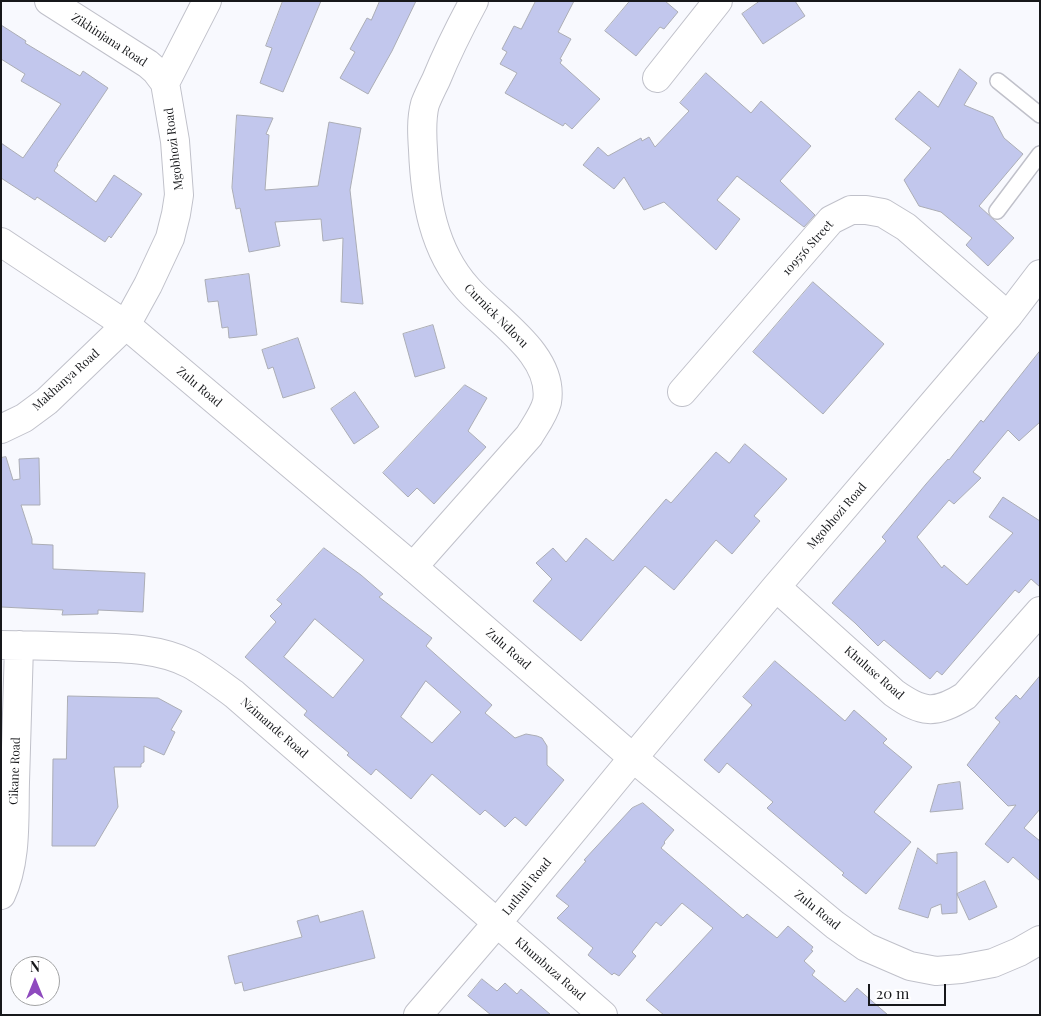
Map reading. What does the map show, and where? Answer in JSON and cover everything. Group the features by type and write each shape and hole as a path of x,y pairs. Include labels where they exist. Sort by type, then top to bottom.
{"street":[{"name":"Zikhinjana Road","path":"49,1 148,64 165,83"},
{"path":"165,83 207,1"},
{"name":"Curnick Ndlovu","path":"413,567 529,436 546,403 546,384 539,363 526,344 467,288 448,262 433,228 424,184 422,132 425,105 447,52 474,1"},
{"path":"657,78 718,1"},
{"name":"Mgobhozi Road","path":"126,325 148,286 170,238 176,214 179,195 178,170 165,83"},
{"name":"109556 Street","path":"682,392 831,220 851,210 883,213 906,227 1008,316"},
{"name":"Zulu Road","path":"1,242 126,325 413,567 633,758 835,925 866,947 910,966 936,970 961,969 993,963 1019,952 1040,940"},
{"name":"Mgobhozi Road","path":"633,758 776,586 1008,316 1040,274"},
{"name":"Makhanya Road","path":"1,429 24,418 47,400 126,325"},
{"name":"Khuluse Road","path":"776,586 894,692 906,701 923,709 935,710 951,705 965,696 1040,611"},
{"name":"Cikane Road","path":"1,895 6,885 14,828 10,645"},
{"name":"Nzimande Road","path":"10,645 120,648 169,656 189,664 234,694 497,924"},
{"name":"Luthuli Road","path":"418,1015 497,924 633,758"},
{"name":"Khumbuza Road","path":"497,924 603,1015"}],"lane":[{"path":"998,81 1040,115"},
{"path":"996,211 1040,154"}],"building":[{"path":"283,1 321,1 283,92 260,83 272,48 266,46"},
{"path":"380,1 416,1 392,51 368,94 340,78 355,52 350,49 367,18 371,20"},
{"path":"536,1 574,1 558,32 571,39 560,59 562,60 560,63 600,99 572,129 565,123 563,126 505,93 517,73 500,64 507,52 502,49 514,26 521,29"},
{"path":"630,1 665,1 678,12 664,29 660,27 636,56 605,31"},
{"path":"760,1 795,1 805,16 763,44 742,14"},
{"path":"1,25 26,41 25,43 80,76 83,71 108,88 54,171 96,202 114,175 142,194 111,238 109,236 105,242 37,197 35,200 1,178 1,143 23,158 61,104 21,81 25,74 1,59"},
{"path":"960,69 977,83 964,105 993,117 1004,138 1023,154 979,206 1014,238 988,266 966,245 972,238 941,212 919,206 904,180 931,148 895,119 919,91 938,107"},
{"path":"706,73 751,113 761,101 811,146 780,181 815,215 804,227 737,176 717,200 740,219 716,250 664,202 644,210 624,177 614,189 583,165 598,147 608,156 641,138 642,141 649,137 655,147 689,111 680,103"},
{"path":"237,115 273,118 266,134 269,135 265,190 318,186 329,122 361,128 350,190 363,304 341,302 343,238 323,241 321,219 275,222 280,246 249,252 240,208 236,209 232,188"},
{"path":"249,274 257,335 229,338 228,327 222,328 218,301 208,302 205,280"},
{"path":"813,282 884,344 823,414 753,352"},
{"path":"433,325 445,368 415,377 403,334"},
{"path":"298,338 315,388 283,398 273,367 268,369 262,350"},
{"path":"1040,351 1040,422 1019,441 1008,430 973,472 981,478 954,504 949,500 917,537 942,568 944,565 967,585 1013,533 989,517 1003,497 1040,521 1040,587 1031,579 1019,593 1015,590 942,675 937,671 930,679 884,640 878,646 832,603 886,541 882,537 981,420 983,422"},
{"path":"465,385 487,398 468,431 486,447 434,504 417,488 408,497 383,473"},
{"path":"355,392 379,427 354,444 331,409"},
{"path":"745,444 787,479 754,516 760,521 732,554 716,540 674,590 645,566 581,641 533,601 552,579 536,563 553,548 566,562 586,538 613,561 666,499 671,503 716,452 729,463"},
{"path":"6,457 13,480 20,479 19,459 39,458 40,505 21,505 32,544 53,545 53,569 145,573 143,612 98,610 98,614 62,615 63,610 1,607 1,458"},
{"path":"324,548 361,575 383,594 379,597 432,638 426,646 492,705 485,713 515,738 526,734 542,738 547,746 547,765 564,780 526,826 515,817 505,827 485,810 480,815 432,774 411,799 376,769 371,775 347,755 349,753 304,715 307,711 245,657 276,622 270,616 282,604 277,600","holes":["315,619 364,660 333,698 284,657","426,681 461,712 432,743 401,717"]},
{"path":"775,661 845,721 854,710 887,739 883,743 912,767 874,812 911,842 866,894 767,808 773,802 727,763 719,773 704,760 752,705 743,697"},
{"path":"1040,676 1040,809 1024,828 1040,841 1040,881 1013,857 1008,863 985,844 1016,805 1008,806 967,765 1000,722 995,718 1016,695 1020,699"},
{"path":"68,696 158,698 182,711 171,730 175,732 164,755 144,746 144,762 141,764 141,767 114,767 118,807 95,846 52,846 53,759 66,759"},
{"path":"960,782 963,809 930,812 938,785"},
{"path":"643,803 674,830 661,848 743,918 747,914 777,938 788,926 813,947 811,950 813,951 804,961 815,971 812,975 845,1002 857,988 888,1015 664,1015 646,1000 713,928 682,903 661,926 656,922 632,952 636,956 619,976 614,973 612,975 588,955 593,948 557,918 569,906 556,896 586,861 584,860 632,808"},
{"path":"918,848 937,864 937,854 957,852 957,913 942,914 941,904 931,908 928,918 899,909"},
{"path":"985,881 997,907 969,920 957,894"},
{"path":"363,911 375,958 244,991 242,982 235,984 228,956 302,937 297,921 318,915 320,922"},
{"path":"482,979 497,991 505,983 517,994 521,989 551,1015 491,1015 468,996"}]}
